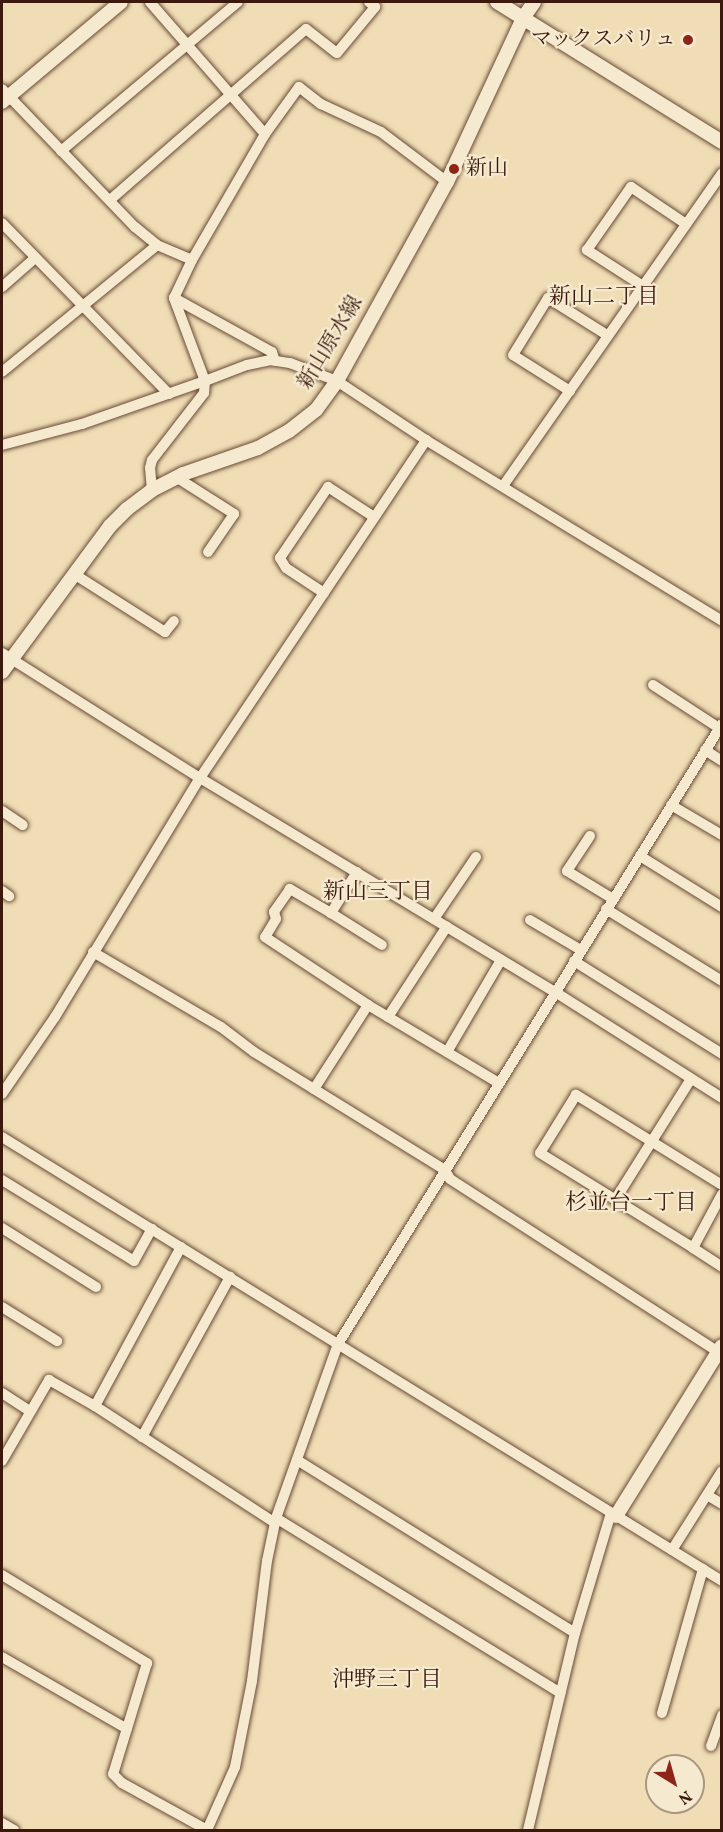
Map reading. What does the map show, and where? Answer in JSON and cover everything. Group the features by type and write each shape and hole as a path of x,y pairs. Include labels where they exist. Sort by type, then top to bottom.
{"main road":[{"path":"4,96 121,2"},
{"path":"497,2 722,142"},
{"name":"新山原水線","path":"2,672 6,656 110,526 152,490 176,477 258,448 289,431 316,410 337,381 447,182 523,18 534,2"},
{"path":"614,1515 720,1351"}],"street":[{"path":"150,2 265,134"},
{"path":"61,151 238,2"},
{"path":"110,200 306,29 337,53 375,7 369,2"},
{"path":"152,490 150,468 152,460 204,393 205,381 174,298 192,260 265,134 299,87 321,104 381,132 447,182"},
{"path":"4,96 157,245 192,260"},
{"path":"503,486 722,173"},
{"path":"644,286 587,250 631,187 686,224"},
{"path":"2,223 169,394"},
{"path":"2,372 157,245"},
{"path":"2,287 35,258"},
{"path":"174,298 272,352 275,361"},
{"path":"570,391 513,355 548,298 607,335"},
{"path":"2,446 82,424 247,365 275,361 290,363 337,381 426,440 722,621"},
{"path":"2,1094 55,1017 200,778 426,440"},
{"path":"176,477 234,514 208,552"},
{"path":"324,593 286,568 280,558 328,487 374,518"},
{"path":"74,573 165,632 174,621"},
{"path":"6,656 200,778 447,926 722,1098"},
{"path":"2,1575 147,1663 114,1774 122,1784 207,1830 235,1767 252,1681 267,1561 276,1520 338,1344 720,726 652,684"},
{"path":"705,750 722,761"},
{"path":"671,804 722,835"},
{"path":"2,811 23,825"},
{"path":"590,836 567,870 613,899"},
{"path":"640,856 722,907"},
{"path":"434,919 476,857"},
{"path":"331,913 357,872"},
{"path":"382,945 290,890 274,912 276,919 265,938 368,1005 499,1083"},
{"path":"606,909 722,981"},
{"path":"530,920 581,950"},
{"path":"388,1017 447,926"},
{"path":"93,952 181,1002 314,1089 445,1170 450,1179 720,1351"},
{"path":"447,1052 501,960"},
{"path":"574,962 722,1054"},
{"path":"314,1089 368,1005"},
{"path":"615,1200 691,1079"},
{"path":"722,1185 576,1095 540,1153 722,1267"},
{"path":"2,1139 230,1276 722,1581"},
{"path":"2,1180 134,1261 152,1229"},
{"path":"693,1248 722,1194"},
{"path":"2,1228 96,1287"},
{"path":"95,1406 181,1247"},
{"path":"142,1437 230,1276"},
{"path":"2,1307 57,1341"},
{"path":"2,1461 48,1380 95,1406 276,1520 560,1692"},
{"path":"2,1392 30,1412"},
{"path":"297,1460 575,1633"},
{"path":"672,1550 722,1471"},
{"path":"707,1495 722,1504"},
{"path":"528,1830 575,1633 614,1515"},
{"path":"662,1713 703,1569"},
{"path":"2,1657 127,1730"},
{"path":"711,1746 722,1715"},
{"path":"2,1823 14,1830"}],"place":[{"name":"マックスバリュ","path":"688,40"},
{"name":"新山","path":"454,169"}],"district":[{"name":"新山二丁目","path":"604,298"},
{"name":"新山三丁目","path":"378,893"},
{"name":"杉並台一丁目","path":"631,1204"},
{"name":"沖野三丁目","path":"387,1681"}]}
